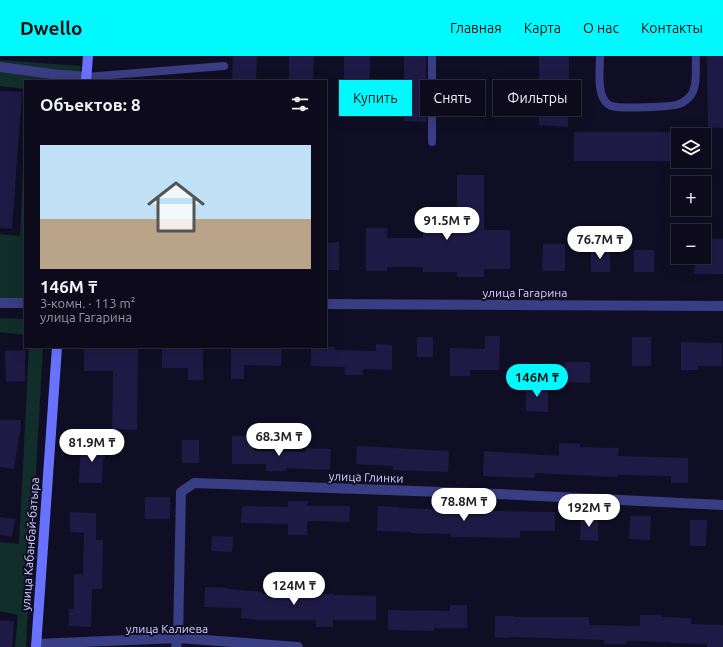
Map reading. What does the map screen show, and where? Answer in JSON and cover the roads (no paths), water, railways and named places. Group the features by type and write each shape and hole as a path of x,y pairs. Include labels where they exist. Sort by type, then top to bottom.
{"main road":[{"path":"86,79 88,56"},
{"name":"улица Кабанбай-батыра","path":"36,645 57,348"}],"street":[{"path":"0,67 86,79"},
{"path":"0,303 24,303"},
{"name":"улица Гагарина","path":"327,304 723,306"},
{"name":"улица Глинки","path":"177,643 181,492 194,484 506,495 723,505"},
{"name":"улица Калиева","path":"36,645 177,643 298,647"}],"lane":[{"path":"432,56 432,142"},
{"path":"600,56 602,96 606,102 612,106 656,107 679,104 691,96 695,87 696,56"},
{"path":"86,79 224,66"}]}
